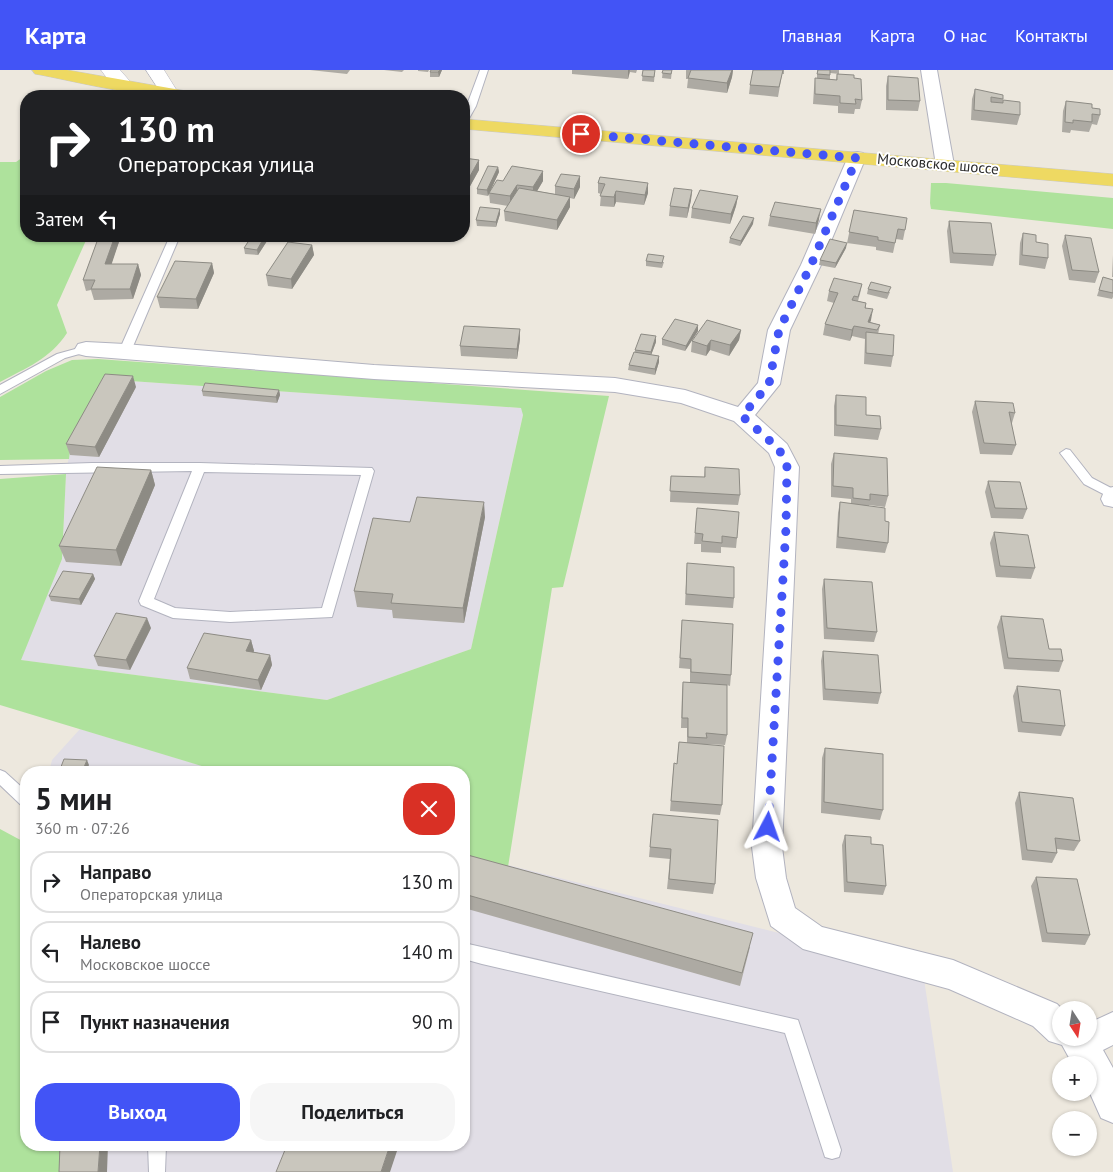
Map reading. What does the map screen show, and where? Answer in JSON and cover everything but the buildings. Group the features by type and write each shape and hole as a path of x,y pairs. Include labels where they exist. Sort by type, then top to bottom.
{"main road":[{"path":"41,70 146,90"},
{"path":"110,70 126,87"},
{"path":"155,70 159,79 172,90"},
{"name":"Московское шоссе","path":"470,125 1113,180"}],"street":[{"path":"928,70 944,165"},
{"path":"742,416 769,384 779,330 811,265 857,158"},
{"path":"86,350 125,351 374,372 615,386 685,398 742,416 779,449 787,467 786,528 767,847 771,878 782,916 814,939 952,975 1045,1015 1052,1021"},
{"path":"1098,1031 1113,1028"},
{"path":"1077,1046 1097,1071 1113,1106"}],"lane":[{"path":"470,110 484,70"},
{"path":"125,351 172,242"},
{"path":"0,390 61,356 86,350"},
{"path":"1066,453 1088,481 1113,495"},
{"path":"0,470 71,466 200,467 368,471 327,613 230,617 173,613 146,601 200,467"},
{"path":"0,776 20,794"},
{"path":"470,953 792,1026 832,1150"},
{"path":"157,1151 157,1169"}],"shaded area":[{"path":"102,379 521,408 523,414 471,649 327,700 20,660 62,559 66,474 70,450"},
{"path":"80,729 203,766 50,766 52,760"},
{"path":"470,856 787,935 924,979 953,1172 68,1172 70,1151 470,1151"}],"green space":[{"path":"20,159 20,242 85,242 57,305 67,333 53,350 45,356 0,382 0,162 16,162"},
{"path":"931,183 1113,198 1113,229 931,209"},
{"path":"98,359 609,396 563,587 552,588 508,867 470,856 470,766 202,766 0,705 0,479 66,474 62,559 21,660 327,700 471,649 523,415 521,408 102,379 70,450 69,459 0,460 0,397 46,371 72,360"},
{"path":"0,829 20,840 20,1151 70,1151 68,1172 0,1172"}],"route":[{"path":"581,134 857,158 811,265 779,330 769,384 742,416 779,449 787,467 786,528 768,827"}]}
